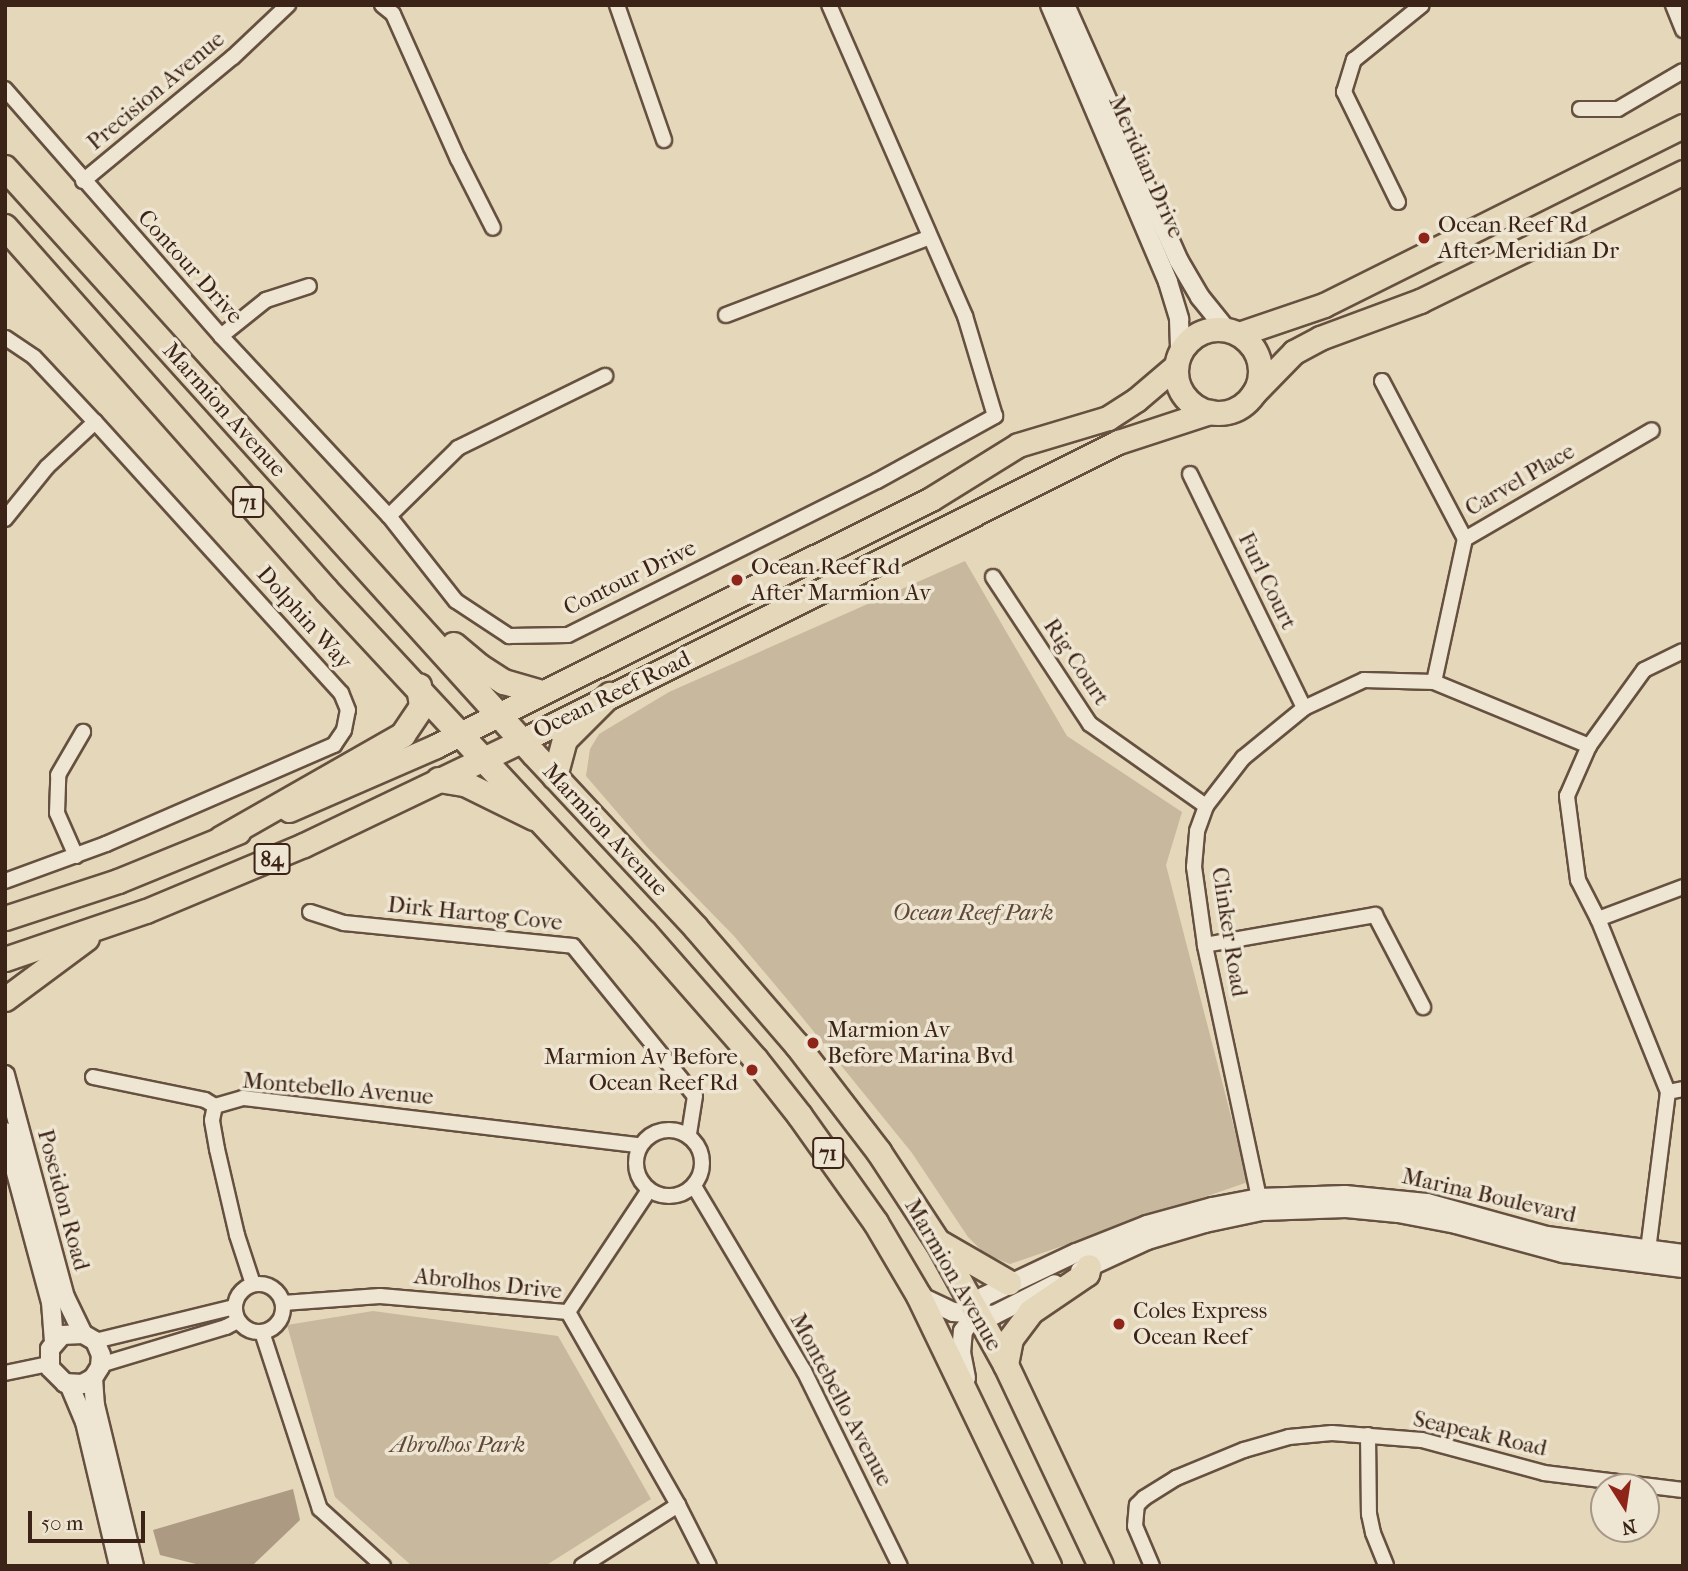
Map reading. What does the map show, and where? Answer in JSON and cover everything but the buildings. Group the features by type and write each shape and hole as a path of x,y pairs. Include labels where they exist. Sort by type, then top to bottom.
{"highway":[{"name":"Marmion Avenue","path":"5,168 499,713 521,741 696,928 784,1028 879,1152 938,1242 1006,1365 1101,1566"},
{"name":"Marmion Avenue","path":"5,227 317,580 419,686 756,1059 869,1212 919,1296 1049,1566"},
{"path":"5,244 29,254"},
{"path":"328,524 371,549 439,629 479,666 518,688 540,692"},
{"path":"220,839 403,735 422,707 419,686"},
{"path":"555,777 565,740 610,695"},
{"path":"439,780 465,783 517,812 541,820"},
{"path":"938,1242 1009,1283"},
{"path":"1006,1365 1011,1339 1031,1312 1087,1274 1089,1266"}],"main road":[{"path":"1683,127 1324,305 1233,332 1199,333 1178,359 1177,378 1188,400 1210,412 1234,410 1294,352 1320,338 1420,302 1683,172"},
{"path":"1233,332 1257,355 1259,382 1253,394"},
{"name":"Ocean Reef Road","path":"5,918 118,881 460,734 931,499 1018,445 1108,418 1130,405 1178,359"},
{"name":"Ocean Reef Road","path":"5,959 101,927 303,845 521,741 1118,442 1210,412"},
{"path":"5,999 101,927"}],"street":[{"name":"Precision Avenue","path":"83,181 233,57 288,5"},
{"path":"382,5 393,14 493,228"},
{"path":"617,5 664,140"},
{"name":"Contour Drive","path":"5,89 221,336 389,516 456,601 509,636 568,635 877,481 995,416 965,316 829,5"},
{"name":"Meridian Drive","path":"1050,5 1168,282 1179,319 1178,359"},
{"name":"Meridian Drive","path":"1065,5 1179,261 1200,298 1233,332"},
{"path":"1398,202 1344,92 1354,60 1422,5"},
{"path":"1673,5 1683,30"},
{"path":"1580,109 1619,109 1683,71"},
{"path":"726,315 930,237"},
{"path":"221,336 266,300 309,286"},
{"name":"Dolphin Way","path":"5,881 76,856 334,745 344,730 348,710 341,693 95,422 34,357 6,338"},
{"path":"389,516 458,448 606,376"},
{"path":"1381,381 1465,539"},
{"path":"5,519 47,467 95,422"},
{"name":"Carvel Place","path":"1434,682 1465,539 1651,430"},
{"name":"Furl Court","path":"1190,474 1304,708"},
{"name":"Rig Court","path":"993,577 1090,724 1206,806"},
{"path":"1647,1257 1675,1090 1578,880 1567,796 1589,746 1644,670 1683,651"},
{"name":"Clinker Road","path":"1261,1205 1205,945 1194,867 1197,831 1206,806 1242,758 1304,708 1363,680 1434,682 1589,746"},
{"path":"76,856 57,814 58,775 83,732"},
{"path":"1598,919 1683,887"},
{"name":"Dirk Hartog Cove","path":"310,912 344,923 573,946 695,1096 689,1135"},
{"path":"1205,945 1375,915 1423,1007"},
{"name":"Poseidon Road","path":"5,1075 10,1140 51,1302 54,1342"},
{"path":"93,1077 205,1100 215,1106"},
{"name":"Montebello Avenue","path":"253,1284 237,1235 217,1149 212,1120 215,1106 243,1098 640,1145"},
{"path":"670,1129 689,1135 702,1154 703,1166 694,1186 674,1196 649,1190 636,1171 635,1159 640,1145 659,1131 670,1129"},
{"name":"Poseidon Road","path":"10,1140 65,1297 89,1338"},
{"name":"Montebello Avenue","path":"694,1186 804,1371 900,1566"},
{"path":"568,1312 649,1190"},
{"name":"Marina Boulevard","path":"919,1296 953,1311 994,1315 1089,1266 1166,1233 1261,1205"},
{"name":"Marina Boulevard","path":"971,1402 961,1340 963,1331 977,1313 983,1297 1009,1283 1165,1219 1261,1205 1346,1208 1398,1213 1456,1224 1563,1253 1647,1257 1683,1254"},
{"name":"Marina Boulevard","path":"1647,1257 1683,1268"},
{"path":"236,1314 89,1338 67,1333 54,1342 49,1353 49,1364 56,1377 69,1384 82,1384 97,1371 226,1327 236,1314 241,1291 253,1284 272,1287 283,1303 278,1322 262,1332 250,1331 236,1314"},
{"name":"Abrolhos Drive","path":"283,1303 380,1296 568,1312 678,1505 709,1566"},
{"path":"262,1332 320,1509 383,1566"},
{"path":"89,1338 101,1355 95,1405 134,1566"},
{"path":"5,1373 49,1364"},
{"path":"69,1384 85,1422 119,1566"},
{"name":"Seapeak Road","path":"1152,1566 1135,1526 1137,1505 1176,1478 1244,1450 1289,1437 1332,1433 1422,1440 1544,1473 1683,1490"},
{"path":"1367,1435 1369,1514 1373,1533 1386,1566"},
{"path":"582,1566 678,1505"}],"green space":[{"name":"Ocean Reef Park","path":"965,561 1067,736 1182,812 1166,865 1248,1182 1010,1264 985,1254 968,1237 912,1153 797,1011 734,936 648,848 586,776 590,749 599,734 669,692"},
{"name":"Abrolhos Park","path":"373,1311 558,1336 651,1499 545,1566 412,1566 335,1497 287,1325"}],"shaded area":[{"path":"293,1489 300,1520 252,1566 204,1566 160,1555 153,1530"}],"place":[{"name":"Ocean Reef Rd After Meridian Dr","path":"1424,238"},
{"name":"Ocean Reef Rd After Marmion Av","path":"737,580"},
{"name":"Marmion Av Before Marina Bvd","path":"813,1043"},
{"name":"Marmion Av Before Ocean Reef Rd","path":"752,1070"},
{"name":"Coles Express Ocean Reef","path":"1119,1324"}]}
